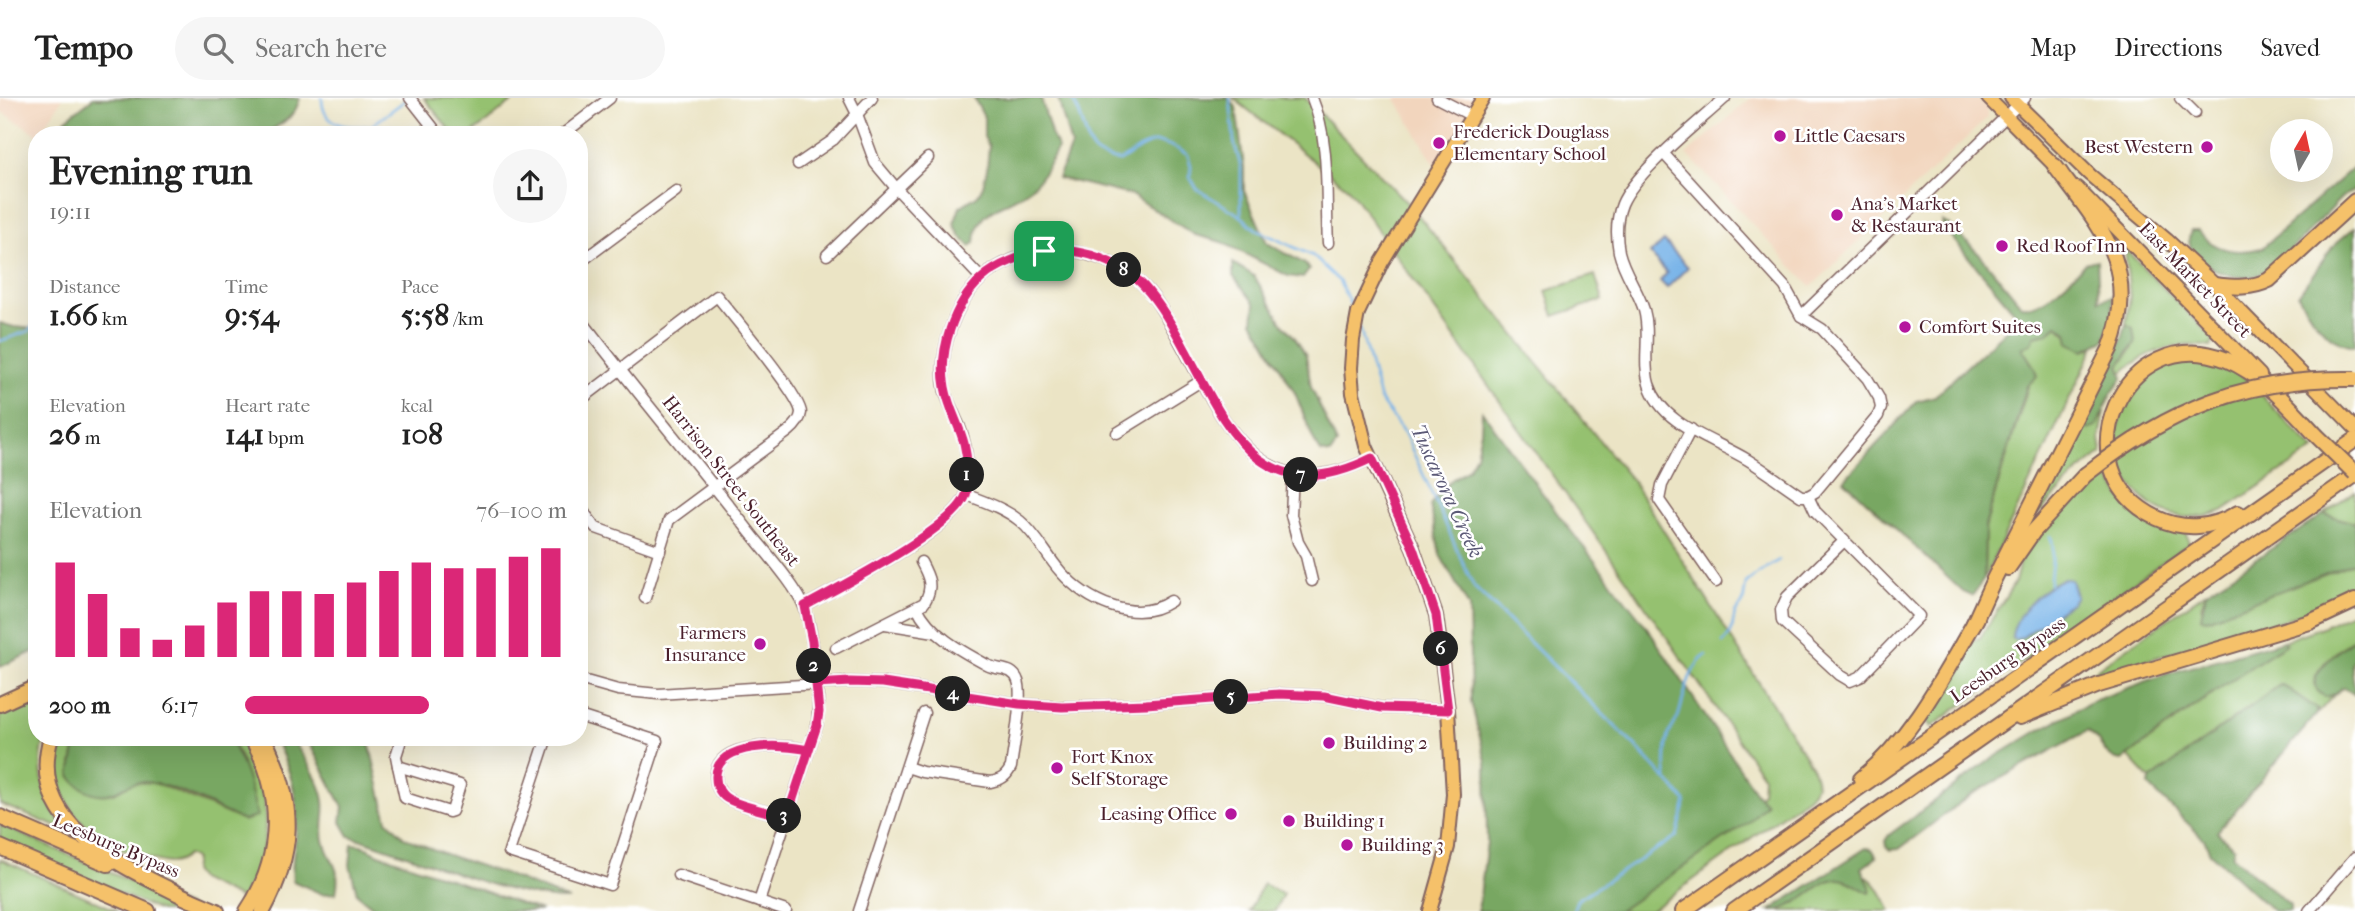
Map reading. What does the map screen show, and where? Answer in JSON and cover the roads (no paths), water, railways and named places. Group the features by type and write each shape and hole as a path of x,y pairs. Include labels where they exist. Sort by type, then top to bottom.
{"highway":[{"path":"1974,623 2110,349 2120,316 2120,280 2111,246 2055,166"},
{"path":"2215,285 2240,288 2259,285 2269,280 2355,201"},
{"path":"2283,399 2233,363 2213,355 2184,353 2164,358 2143,369 2133,378 2116,403 2108,432 2110,462 2120,485 2139,506 2164,521 2189,526 2215,524 2228,519 2301,478"},
{"path":"1792,833 1864,776 1905,734 1941,682 1974,623 2033,532 2085,475 2126,444 2191,408 2277,384 2305,380 2355,379"},
{"name":"East Market Street","path":"2283,399 2355,474"},
{"name":"Leesburg Bypass","path":"1683,911 2355,440"},
{"path":"1734,911 2355,474"},
{"path":"1993,729 2072,694 2310,622 2355,601"},
{"path":"0,704 28,691"},
{"path":"49,746 47,775 56,806 79,834 130,870 191,900"},
{"path":"256,746 267,768 276,815 274,846 263,901"},
{"path":"247,911 263,901 284,863 288,824 284,788 267,746"},
{"name":"Leesburg Bypass","path":"0,817 217,911"},
{"path":"0,847 148,911"}],"main road":[{"path":"1430,911 1446,857 1453,794 1448,710 1436,615 1413,548 1366,446 1353,393 1351,368 1358,313 1367,290 1483,98"},
{"name":"East Market Street","path":"1988,98 2145,255 2283,399"},
{"name":"East Market Street","path":"2018,100 2090,175 2215,285 2355,428"}],"street":[{"path":"574,126 611,98"},
{"path":"849,98 858,114 875,163 981,278"},
{"path":"798,164 833,140 872,98"},
{"path":"1312,98 1320,121 1326,155 1328,243"},
{"path":"1437,98 1472,116"},
{"path":"1664,154 1785,287 1801,316 1822,329 1867,378 1879,398 1881,408 1878,416 1815,492 1808,496 1801,496 1749,461 1691,429 1669,415 1657,401 1649,383 1646,361 1648,328 1644,309 1618,250 1618,220 1621,207 1631,188 1664,154 1725,98"},
{"path":"2179,98 2195,113"},
{"name":"East Market Street","path":"2006,116 2018,100"},
{"path":"413,101 432,126"},
{"path":"1801,316 2006,116"},
{"path":"827,254 928,158"},
{"path":"588,256 676,191"},
{"path":"805,606 937,528 967,495 966,448 945,390 944,368 950,332 966,298 981,278 1006,263 1034,253 1050,250 1077,251 1111,262 1132,276 1150,293 1233,434 1244,447 1273,467 1293,474 1325,475 1372,458"},
{"path":"588,394 717,296 795,398 801,413 797,424 789,431 669,520 645,598"},
{"name":"Harrison Street Southeast","path":"588,329 715,487 805,606 812,641 819,712 817,725 759,902"},
{"path":"1117,433 1201,381"},
{"path":"1691,429 1662,485 1658,500 1716,582"},
{"path":"1293,474 1291,515 1312,581"},
{"path":"967,495 1006,511 1021,522 1040,542 1061,572 1082,592 1095,599 1138,612 1158,609 1171,601"},
{"path":"1808,496 1815,511 1919,616 1860,677 1850,681 1840,675 1782,621 1781,610 1787,597 1844,541"},
{"path":"588,518 596,528 660,551"},
{"path":"836,648 926,601 931,585 921,562"},
{"path":"906,767 922,772 990,782 1000,780 1011,767 1019,704 1020,687 1015,675 1004,668 989,666 935,632 923,621 917,607"},
{"path":"885,624 935,632"},
{"path":"588,682 618,690 658,694 850,682 883,683 1019,704 1092,707 1279,694 1324,696 1392,709 1448,710"},
{"path":"859,911 924,713"},
{"path":"544,746 509,852 610,886 657,741 588,719"},
{"path":"398,766 460,785 452,811 405,798 398,766 396,756 399,746"},
{"path":"787,817 729,800 718,788 718,766 729,754 742,749 793,746 808,750"},
{"path":"2309,911 2355,858"},
{"path":"678,875 786,911"}],"water":[{"path":"1664,241 1688,267 1667,288 1660,281 1667,273 1650,254"},
{"path":"2064,578 2071,580 2076,596 2072,602 2023,637 2015,640 2012,638 2018,620 2031,602"}],"waterway":[{"path":"322,98 323,107 331,120 344,125 369,126"},
{"name":"Tuscarora Creek","path":"1072,98 1095,153 1120,161 1153,143 1177,148 1188,155 1190,177 1197,189 1241,216 1257,230 1313,256 1339,281 1354,312"},
{"path":"1230,98 1234,142 1241,167 1241,216"},
{"name":"Tuscarora Creek","path":"371,126 407,99"},
{"name":"Tuscarora Creek","path":"1360,328 1380,400 1405,434 1474,587 1637,748 1686,801 1677,836 1577,900 1573,911"},
{"name":"Tuscarora Creek","path":"0,341 28,331"},
{"path":"2050,536 2053,546 2050,585"},
{"path":"1723,643 1731,633 1735,613 1743,603 1746,583 1779,560"},
{"path":"1667,778 1669,734 1678,717 1691,675 1706,655"}],"place":[{"name":"Little Caesars","path":"1780,136"},
{"name":"Frederick Douglass Elementary School","path":"1439,143"},
{"name":"Best Western","path":"2207,147"},
{"name":"Ana's Market & Restaurant","path":"1837,215"},
{"name":"Red Roof Inn","path":"2002,246"},
{"name":"Comfort Suites","path":"1905,327"},
{"name":"Farmers Insurance","path":"760,644"},
{"name":"Building 2","path":"1329,743"},
{"name":"Fort Knox Self Storage","path":"1057,768"},
{"name":"Leasing Office","path":"1231,814"},
{"name":"Building 1","path":"1289,821"},
{"name":"Building 3","path":"1347,845"}]}
